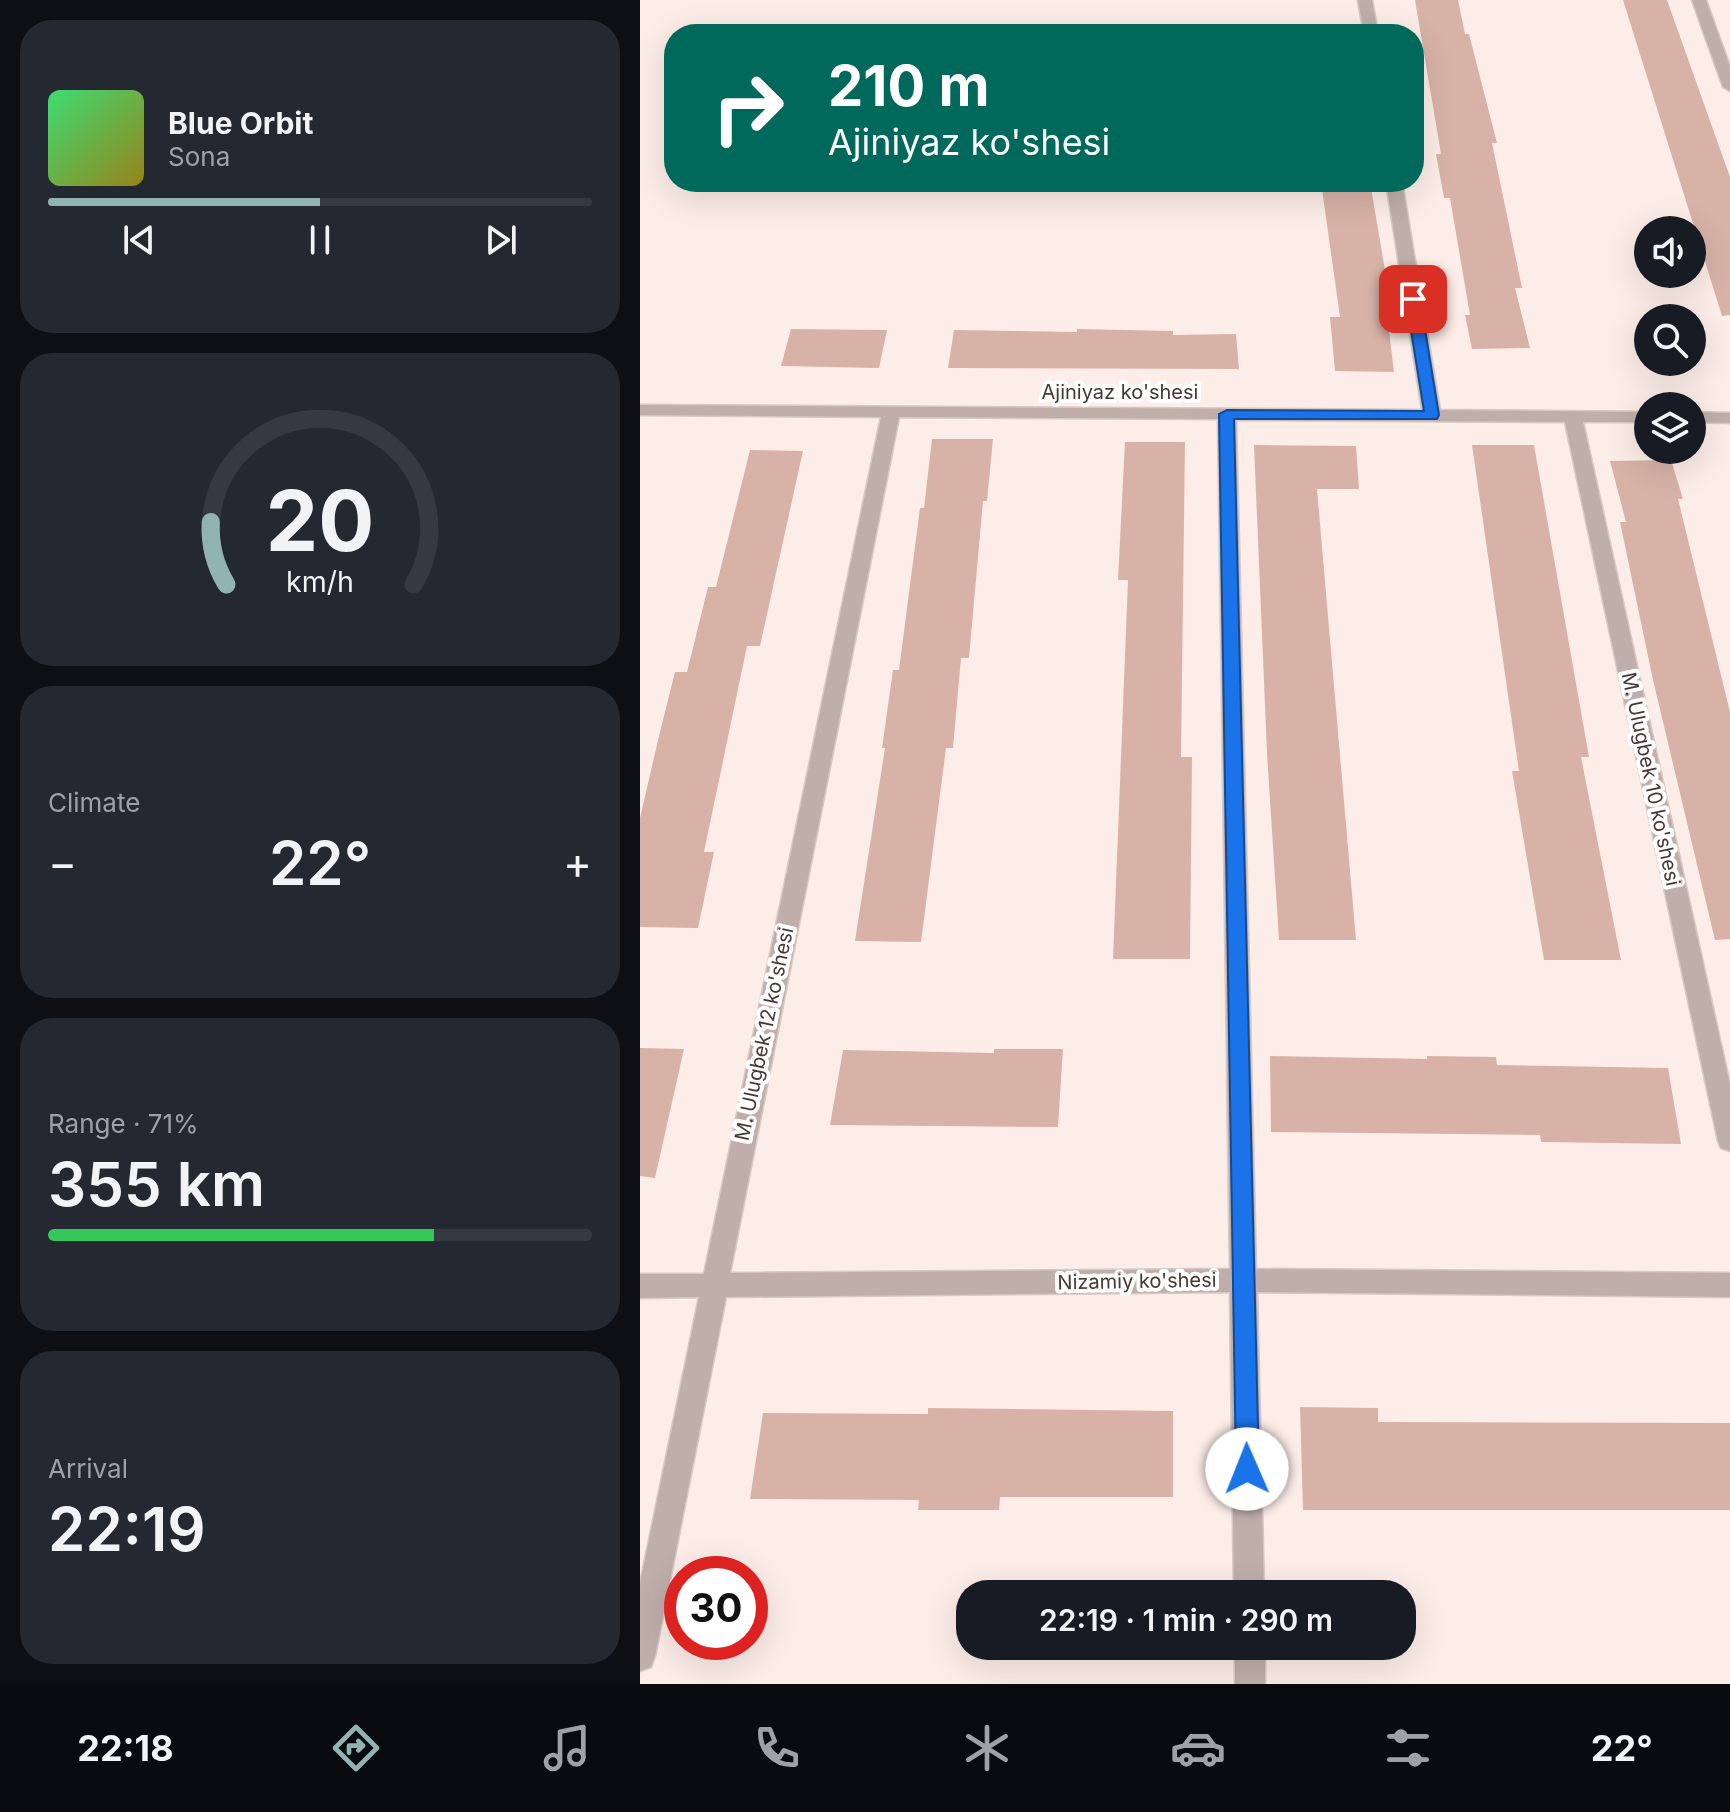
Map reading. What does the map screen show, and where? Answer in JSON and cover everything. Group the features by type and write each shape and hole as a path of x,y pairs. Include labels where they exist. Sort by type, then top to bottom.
{"street":[{"path":"1365,0 1369,24"},
{"path":"1699,0 1730,87"},
{"path":"1396,192 1432,415"},
{"name":"Ajiniyaz ko'shesi","path":"640,410 1634,417"},
{"name":"M. Ulugbek 12 ko'shesi","path":"640,1656 891,412"},
{"path":"1227,414 1249,1580"},
{"name":"M. Ulugbek 10 ko'shesi","path":"1573,416 1730,1141"},
{"path":"1706,417 1730,418"},
{"name":"Nizamiy ko'shesi","path":"640,1286 1245,1280 1730,1285"},
{"path":"1250,1660 1250,1684"}],"building":[{"path":"1415,0 1458,0 1497,143 1492,143 1522,288 1515,288 1530,348 1472,349 1465,315 1470,315 1450,198 1444,198 1436,154 1441,154 1424,53 1424,24 1419,24"},
{"path":"1623,0 1667,0 1730,177 1730,315 1722,316 1706,265 1706,216 1691,216"},
{"path":"1322,192 1372,192 1387,282 1383,282 1394,372 1335,371 1330,317 1340,317"},
{"path":"791,329 887,330 879,368 781,366"},
{"path":"1077,329 1173,331 1173,335 1236,334 1239,369 948,368 954,330 1077,332"},
{"path":"932,439 993,439 987,501 983,501 969,658 961,658 953,748 946,748 921,942 855,941 885,748 882,748 893,670 899,670"},
{"path":"1125,442 1185,442 1181,757 1192,757 1190,959 1113,959 1128,580 1118,580"},
{"path":"1254,445 1356,446 1359,489 1317,489 1356,940 1279,940 1267,753"},
{"path":"1472,445 1534,445 1589,757 1581,757 1621,960 1544,960 1512,771 1519,771"},
{"path":"750,450 803,451 760,646 747,646 704,852 714,852 698,928 640,927 640,818 675,672 687,672 708,587 716,587"},
{"path":"1610,461 1672,464 1683,499 1678,499 1730,712 1730,939 1715,940 1653,680 1620,522 1626,522"},
{"path":"640,1048 684,1049 655,1178 640,1176"},
{"path":"994,1049 1063,1049 1058,1127 830,1125 843,1050 994,1053"},
{"path":"1270,1056 1496,1057 1497,1065 1668,1068 1681,1144 1541,1142 1540,1135 1271,1132"},
{"path":"1300,1407 1378,1408 1378,1422 1730,1423 1730,1510 1303,1510"},
{"path":"928,1408 1173,1411 1173,1497 1000,1497 999,1510 918,1510 919,1500 750,1499 763,1413 928,1414"}],"route":[{"path":"1247,1469 1227,414 1432,415 1413,299"}]}
